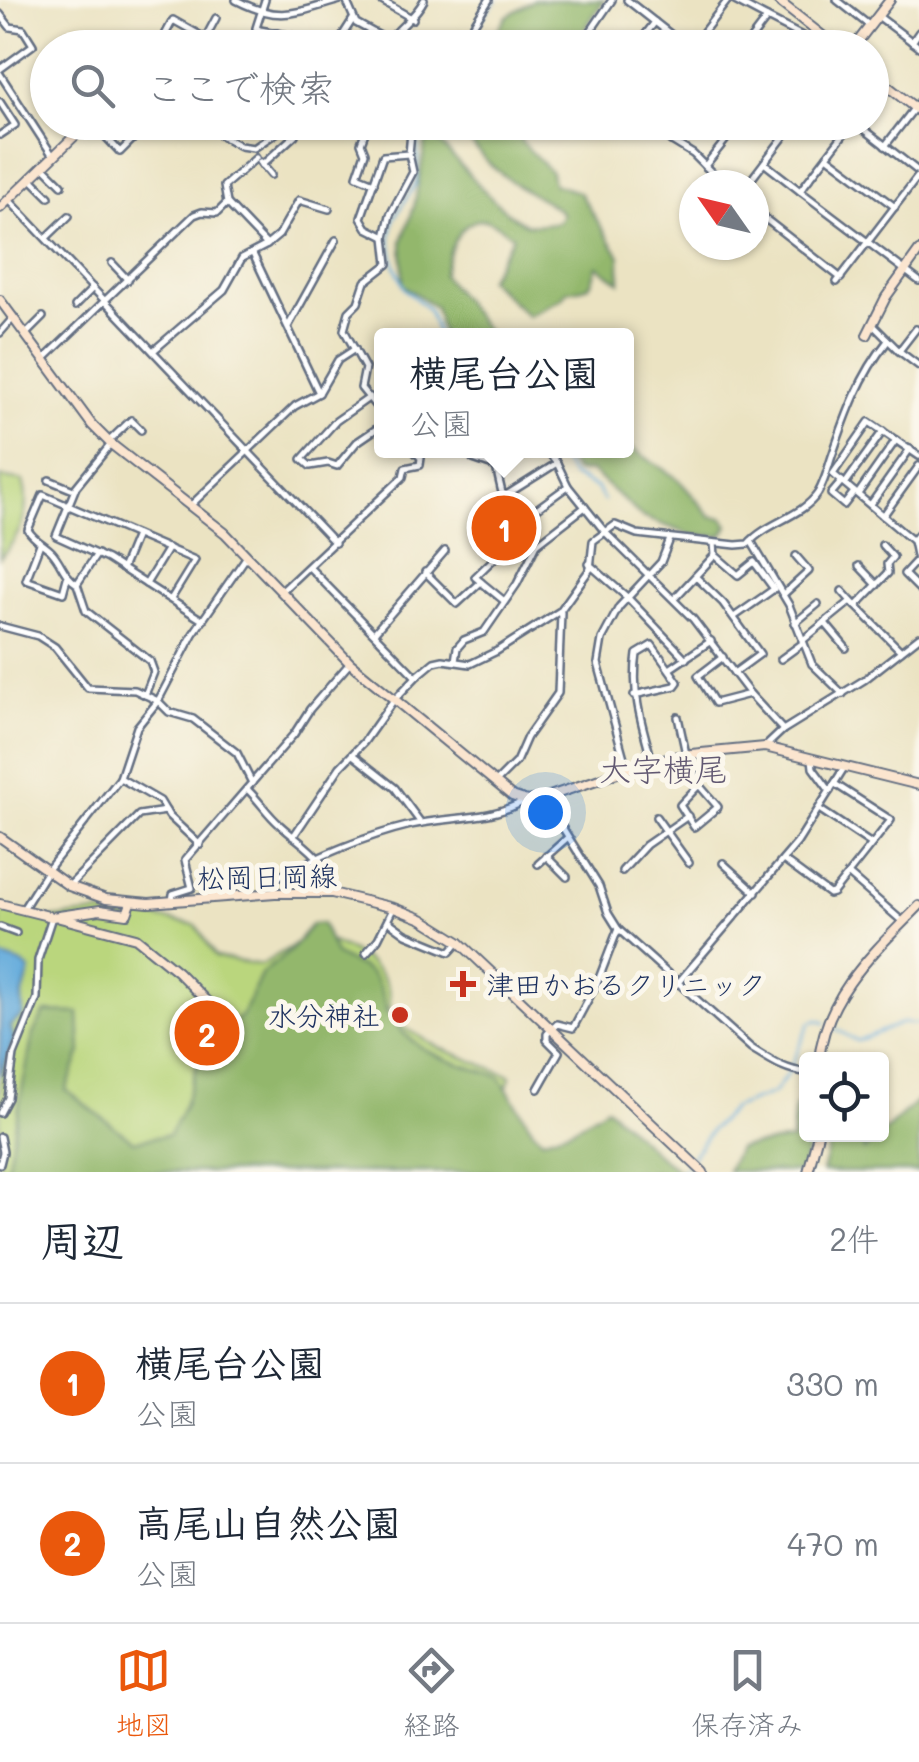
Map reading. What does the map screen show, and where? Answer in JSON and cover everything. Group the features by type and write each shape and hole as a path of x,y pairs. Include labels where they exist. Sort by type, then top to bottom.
{"street":[{"path":"236,0 261,11 288,15 342,0 353,19 370,30"},
{"path":"264,0 256,28 264,30"},
{"path":"380,0 413,19"},
{"path":"397,30 413,19 424,0"},
{"path":"470,30 488,0"},
{"path":"592,30 612,0"},
{"path":"627,0 665,30"},
{"path":"638,8 644,0"},
{"path":"705,30 731,0 790,30"},
{"path":"777,0 815,30"},
{"path":"837,0 870,26"},
{"path":"867,30 890,0"},
{"path":"0,14 10,27 22,29 30,41"},
{"path":"878,16 919,47"},
{"path":"209,30 216,18"},
{"path":"758,30 767,18"},
{"path":"346,30 353,19"},
{"path":"168,30 173,20 191,30"},
{"path":"649,30 655,22"},
{"path":"912,42 919,32"},
{"path":"30,47 0,72 30,120"},
{"path":"885,146 918,107 889,86"},
{"path":"0,135 15,125 2,104 15,97"},
{"path":"43,140 53,156"},
{"path":"0,208 71,140"},
{"path":"108,140 120,152 132,140"},
{"path":"229,140 254,148 266,140"},
{"path":"262,165 290,140"},
{"path":"362,140 365,154 357,176 374,183"},
{"path":"374,406 361,388 365,368 344,330 345,321 369,277 388,264 385,238 390,215 413,172 411,140"},
{"path":"668,140 709,170"},
{"path":"705,166 726,140"},
{"path":"759,170 780,140"},
{"path":"800,191 840,140"},
{"path":"769,222 839,280 919,173 877,140"},
{"path":"254,148 256,158 271,175"},
{"path":"385,238 367,228 361,218 383,156 410,154"},
{"path":"827,156 895,207"},
{"path":"256,158 224,186 227,203 267,245"},
{"path":"764,163 919,281"},
{"path":"43,166 62,185"},
{"path":"30,178 49,197"},
{"path":"9,200 335,542"},
{"path":"153,351 215,298 239,262 279,236 299,200 329,209"},
{"path":"44,360 198,213 218,213 227,203"},
{"path":"46,238 69,216"},
{"path":"288,326 336,240"},
{"path":"867,335 919,252"},
{"path":"253,254 318,392"},
{"path":"112,263 128,280"},
{"path":"75,306 94,288"},
{"path":"0,300 109,443 225,533 350,663 393,701 495,783 524,800"},
{"path":"0,332 14,317"},
{"path":"26,334 43,317"},
{"path":"872,324 887,342 919,366"},
{"path":"899,351 918,328"},
{"path":"293,836 334,775 416,677 434,662 470,664 498,651 560,610 590,569 593,541 605,532 620,525 636,534 736,546 752,541 816,496 869,362 887,342"},
{"path":"190,506 295,406 318,392 338,360 355,349"},
{"path":"370,397 336,421 302,459 310,466 337,466 374,429"},
{"path":"140,430 131,420 109,443 76,486 56,536 98,554 202,620"},
{"path":"919,456 869,422 833,474 913,541 916,560 904,574 919,589"},
{"path":"883,431 831,494 844,505 896,440"},
{"path":"870,505 910,450"},
{"path":"282,591 403,477 406,468 420,465 421,458"},
{"path":"474,458 496,468"},
{"path":"496,468 511,458"},
{"path":"554,458 568,486 605,532 674,599 783,730"},
{"path":"503,498 557,462"},
{"path":"882,516 916,478 919,466"},
{"path":"496,468 503,498 537,544"},
{"path":"49,480 71,489"},
{"path":"503,600 475,577 504,550 520,521 568,486"},
{"path":"146,695 153,666 86,611 77,584 68,578 54,554 28,530 43,495 195,560 170,599"},
{"path":"455,661 457,648 464,640 484,632 517,584 537,544 585,507"},
{"path":"913,541 919,532"},
{"path":"122,568 137,534"},
{"path":"627,769 598,664 602,640 628,598 661,562 670,538"},
{"path":"752,541 784,594 816,670 843,694"},
{"path":"714,543 715,554 738,575 754,562 774,589 734,617"},
{"path":"40,544 26,580 64,593 68,578"},
{"path":"781,659 888,573 887,564 893,557 882,545"},
{"path":"146,584 169,547"},
{"path":"374,634 446,552"},
{"path":"77,584 98,554"},
{"path":"674,599 715,554"},
{"path":"23,910 47,872 120,778 134,734 158,701 202,620 248,556"},
{"path":"784,594 809,572 796,556"},
{"path":"589,564 686,658"},
{"path":"309,566 416,677"},
{"path":"859,566 877,584"},
{"path":"426,572 457,604 480,582"},
{"path":"696,576 734,617 760,654 734,673"},
{"path":"842,591 901,651"},
{"path":"795,623 818,604"},
{"path":"495,783 516,762 527,738 558,694 560,610"},
{"path":"825,623 846,648"},
{"path":"0,626 38,636 55,647 88,688 132,689 158,701 169,712 193,720 225,741 237,754 252,783"},
{"path":"765,747 783,730 843,694 919,637"},
{"path":"671,668 711,641"},
{"path":"634,694 675,686 678,682 652,645 637,654 634,694 652,761"},
{"path":"723,657 698,676 715,702 750,694"},
{"path":"172,901 173,894 192,888 185,860 350,663"},
{"path":"678,717 685,755 699,786 718,807 694,827 680,806 699,786"},
{"path":"275,893 274,881 279,876 360,839 421,823 496,813 524,800 544,798 652,761 685,755 765,747 919,784"},
{"path":"352,754 396,788 421,823"},
{"path":"783,860 829,894 834,893 890,820 833,788 813,768 812,760"},
{"path":"677,984 783,860 844,768"},
{"path":"120,778 150,792 200,844"},
{"path":"247,789 266,812 320,857 331,878 332,893"},
{"path":"544,798 599,886 608,914 618,929 751,1048 775,1064 799,1072"},
{"path":"819,809 870,843"},
{"path":"69,886 139,815 166,811"},
{"path":"622,871 646,845 688,816"},
{"path":"656,817 689,864"},
{"path":"538,864 566,838"},
{"name":"松岡日岡線","path":"1,840 69,886 131,903 332,893 422,919 459,942 704,1172"},
{"path":"546,856 566,877"},
{"path":"722,863 756,892"},
{"path":"850,875 903,922"},
{"path":"56,918 100,910 127,914 131,903"},
{"path":"0,904 136,938 178,972 215,1010"},
{"path":"820,1052 825,1027 842,992 919,906"},
{"path":"366,953 394,908"},
{"path":"0,1114 8,1098 14,1055 37,998 38,960 56,918"},
{"path":"388,922 450,952 459,942"},
{"path":"0,928 16,932"},
{"path":"538,1089 559,1052 547,1040 552,1029 560,1024 573,1028 598,982 618,929"},
{"path":"0,1137 0,1164"},
{"path":"811,1172 818,1142"},
{"name":"松岡日岡線","path":"695,1164 712,1172"}],"green space":[{"path":"534,0 604,0 584,30 498,30 507,16"},
{"path":"436,140 516,219 543,224 559,222 563,214 498,172 470,140 520,140 551,172 553,184 579,192 620,256 620,282 597,266 589,286 567,291 562,298 528,316 488,279 513,236 492,222 475,221 455,240 443,275 485,328 440,328 435,307 403,285 402,241 414,207 425,144"},
{"path":"634,450 678,479 711,516 723,518 728,526 722,536 691,535 642,517 591,471 576,472 566,458 634,458"},
{"path":"0,477 23,481 26,502 18,532 0,558"},
{"path":"0,908 46,919 101,913 123,918 142,915 196,925 216,957 261,965 312,934 342,946 380,974 390,1001 388,1018 440,1048 511,1076 492,1126 465,1172 0,1172"},
{"path":"322,923 335,954 374,978 386,1010 399,1028 438,1056 499,1076 542,1139 572,1129 607,1107 681,1172 6,1172 33,1034 45,1012 79,1013 81,1052 66,1090 133,1141 169,1135 184,1106 196,1068 217,1036 242,1015 262,973 290,951 312,924"},
{"path":"919,1100 919,1172 822,1172 830,1142 863,1142 864,1150 873,1142 889,1142 889,1127"},
{"path":"799,1104 799,1142 810,1142 801,1172 727,1171 738,1148 792,1140 795,1107"}],"water":[{"path":"0,956 30,970 22,998 23,1015 10,1026 14,1039 0,1076"}],"waterway":[{"path":"475,30 496,0"},
{"path":"418,140 416,183 394,218 390,238 395,266 405,289 428,309 435,328"},
{"path":"560,458 572,476 597,488 604,501"},
{"path":"681,1172 711,1130 733,1108 774,1093 788,1073 810,1022 825,1023"},
{"path":"832,1027 857,1041 902,1023 919,1024"}],"place":[{"name":"横尾台公園","path":"504,528"},
{"name":"津田かおるクリニック","path":"463,984"},
{"name":"水分神社","path":"400,1015"},
{"name":"高尾山自然公園","path":"207,1033"}],"district":[{"name":"大字横尾","path":"663,768"}]}
